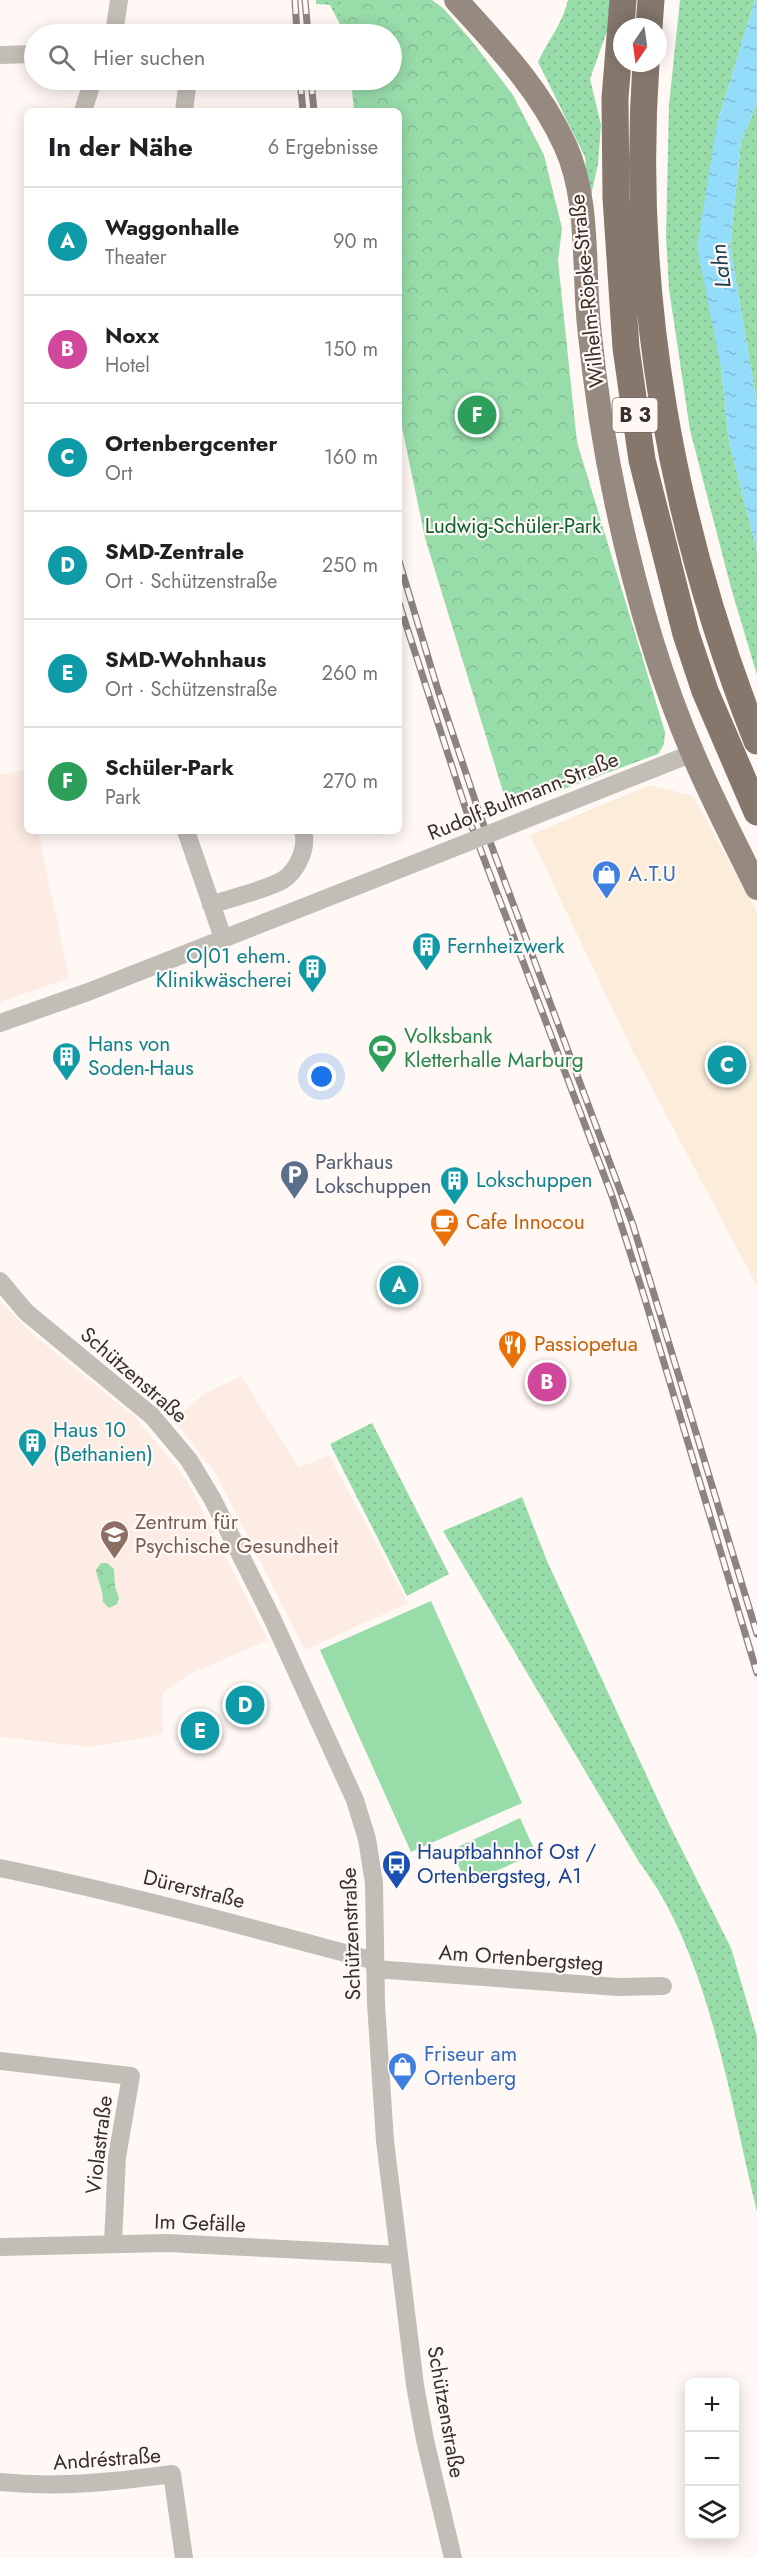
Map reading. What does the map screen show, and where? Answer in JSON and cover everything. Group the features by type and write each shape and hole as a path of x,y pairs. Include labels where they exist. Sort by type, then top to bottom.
{"highway":[{"name":"B 3","path":"623,0 615,98 616,198 626,348 642,460 686,634 701,680 757,812"},
{"path":"650,18 651,0"},
{"name":"B 3","path":"646,72 644,179 648,272 656,356 670,448 686,524 713,621 757,741"}],"main road":[{"name":"Wilhelm-Röpke-Straße","path":"456,0 530,83 559,133 571,162 581,217 589,325 608,464 638,590 672,701 693,753 757,888"}],"street":[{"path":"115,24 119,0"},
{"path":"0,55 24,54"},
{"path":"84,108 90,90"},
{"path":"184,108 187,90"},
{"name":"Rudolf-Bultmann-Straße","path":"0,1023 88,992 693,753"},
{"path":"187,834 223,938"},
{"path":"211,906 283,880 297,866 305,839 304,834"},
{"name":"Schützenstraße","path":"0,1281 26,1312 164,1428 189,1460 213,1500 272,1618 355,1800 372,1862 385,2141 417,2401 453,2558"},
{"name":"Dürerstraße","path":"0,1868 90,1886 205,1915 375,1965"},
{"name":"Am Ortenbergsteg","path":"375,1965 618,1987 663,1986"},
{"name":"Violastraße","path":"0,2061 131,2076 117,2157 113,2243"},
{"name":"Im Gefälle","path":"0,2247 167,2243 399,2254"},
{"name":"Andréstraße","path":"0,2482 44,2486 90,2485 172,2474 184,2558"}],"shaded area":[{"path":"24,770 24,834 39,834 69,978 0,1002 0,775"},
{"path":"650,785 693,796 757,912 757,1286 633,1052 530,835"},
{"name":"Zentrum für Psychische Gesundheit","path":"0,1301 30,1332 135,1417 186,1479 268,1640 188,1675 162,1693 163,1734 90,1747 0,1737"},
{"path":"241,1376 299,1468 329,1455 408,1603 305,1650 216,1474 174,1420 204,1394"}],"green space":[{"path":"316,0 374,0 375,24 340,24 330,5 316,4"},
{"name":"Ludwig-Schüler-Park","path":"343,0 432,0 443,8 513,95 544,155 562,228 558,261 577,442 665,732 664,744 658,754 518,806 508,808 425,538 402,427 402,108 354,108 352,90 402,90 402,24 345,24"},
{"path":"568,0 610,0 607,31 590,79 601,125 598,164 589,205 585,157 538,62 559,24"},
{"path":"680,0 755,0 717,124 721,368 729,442 757,551 757,675 731,588 690,430 669,289 666,237 669,105"},
{"path":"757,103 757,404 730,246 741,142"},
{"path":"372,1423 449,1574 407,1596 330,1444"},
{"path":"522,1497 547,1561 669,1824 731,1948 757,2036 757,2212 714,2030 700,1983 683,1939 663,1899 443,1531"},
{"path":"101,1563 107,1563 114,1569 115,1587 119,1598 117,1604 109,1608 103,1602 96,1570"},
{"path":"431,1601 522,1803 411,1852 320,1650"},
{"path":"520,1818 536,1853 467,1884 451,1850"}],"water":[{"name":"Lahn","path":"755,0 757,0 757,103 741,142 730,246 757,404 757,551 729,442 721,368 697,247 717,124"}],"railway":[{"path":"295,0 296,24"},
{"path":"305,0 307,24"},
{"path":"301,90 303,108"},
{"path":"312,90 314,108"},
{"path":"402,571 437,687 480,815 633,1225 757,1634"},
{"path":"402,612 470,822 612,1196 757,1673"}],"place":[{"name":"Schüler-Park","path":"477,415"},
{"name":"A.T.U","path":"607,900"},
{"name":"Fernheizwerk","path":"426,972"},
{"name":"O|01 ehem. Klinikwäscherei","path":"313,994"},
{"name":"Ortenbergcenter","path":"727,1065"},
{"name":"Volksbank Kletterhalle Marburg","path":"383,1074"},
{"name":"Hans von Soden-Haus","path":"67,1082"},
{"name":"Parkhaus Lokschuppen","path":"294,1200"},
{"name":"Lokschuppen","path":"455,1206"},
{"name":"Cafe Innocou","path":"445,1248"},
{"name":"Waggonhalle","path":"399,1285"},
{"name":"Passiopetua","path":"513,1370"},
{"name":"Noxx","path":"547,1382"},
{"name":"Haus 10 (Bethanien)","path":"32,1468"},
{"name":"Zentrum für Psychische Gesundheit","path":"114,1560"},
{"name":"SMD-Zentrale","path":"245,1705"},
{"name":"SMD-Wohnhaus","path":"200,1731"},
{"name":"Hauptbahnhof Ost / Ortenbergsteg, A1","path":"396,1890"},
{"name":"Friseur am Ortenberg","path":"403,2092"}]}
